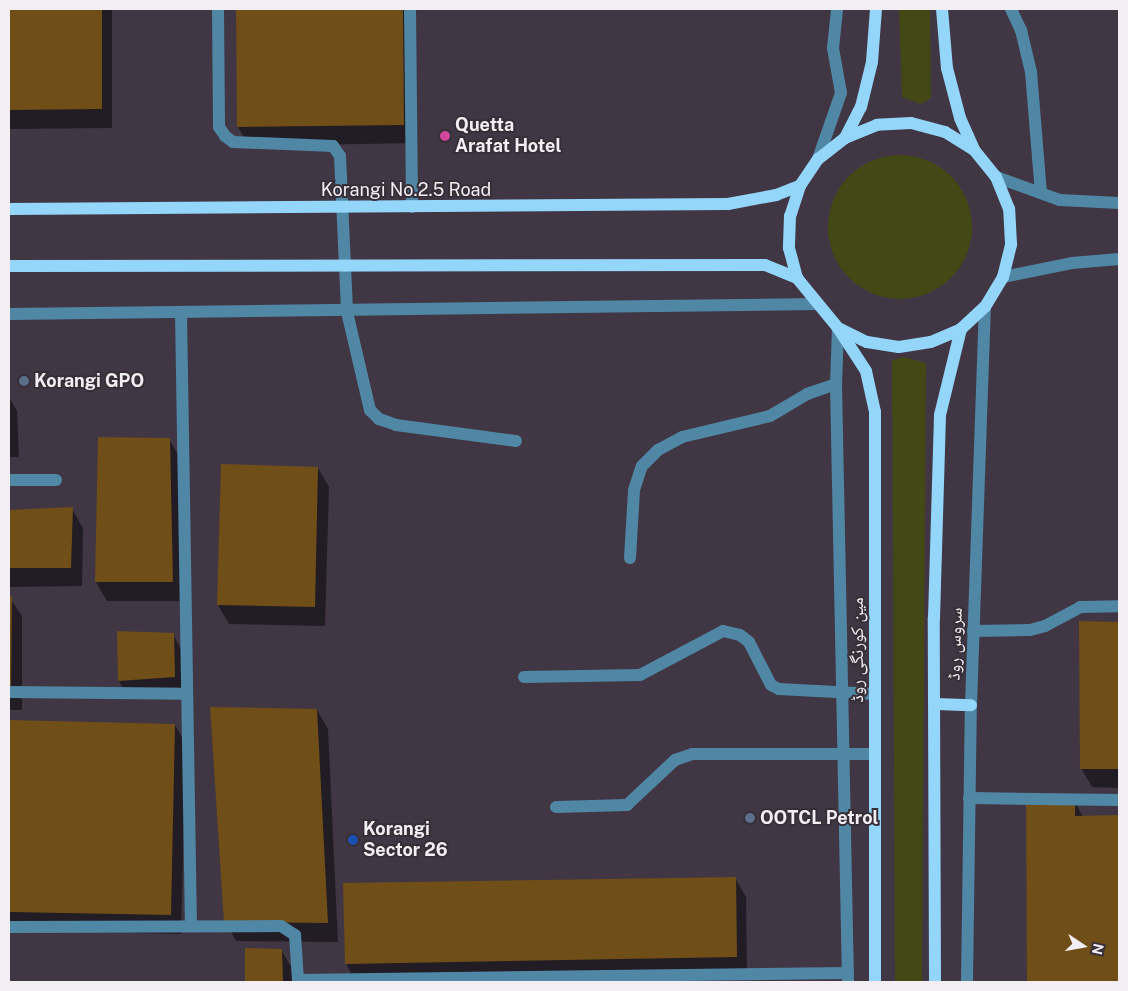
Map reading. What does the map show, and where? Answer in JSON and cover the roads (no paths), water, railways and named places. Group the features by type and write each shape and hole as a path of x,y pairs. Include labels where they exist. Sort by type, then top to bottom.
{"main road":[{"path":"845,138 861,107 872,62 876,9"},
{"path":"942,9 947,68 960,118 974,150 996,177 1009,209 1012,244 1003,277 985,307 961,329 932,342 899,347 867,342 838,328 816,304 797,278 789,248 790,216 800,186 818,159 845,138 877,125 911,123 945,132 974,150"},
{"name":"Korangi No.2.5 Road","path":"9,209 728,204 776,195 800,186"},
{"path":"9,266 345,263 765,264 797,278"},
{"name":"مین کورنگی روڈ","path":"838,328 866,371 875,412 876,982"},
{"path":"935,982 936,704 934,618 940,415 961,329"},
{"path":"936,704 971,705"}],"street":[{"path":"218,9 219,127 233,142 333,146 338,150 347,312 364,395 370,410 379,419 396,425 516,441"},
{"path":"410,9 412,207"},
{"path":"818,159 841,92 833,48 837,9"},
{"path":"1011,9 1021,30 1031,72 1041,193"},
{"path":"996,177 1060,200 1119,203"},
{"path":"1003,277 1072,263 1119,259"},
{"path":"9,314 347,312 816,304"},
{"name":"سروس روڈ","path":"967,982 971,705 985,307"},
{"path":"180,312 191,926"},
{"path":"9,927 281,926 290,930 295,935 298,981 848,978 844,694 836,384 838,328"},
{"path":"630,558 634,490 642,466 658,450 682,437 770,416 807,394 836,384"},
{"path":"9,480 56,480"},
{"path":"974,631 1030,630 1045,626 1080,607 1119,606"},
{"path":"524,677 640,675 723,631 740,635 749,642 771,685 789,692 874,694"},
{"path":"9,692 187,694"},
{"path":"556,807 627,805 676,760 692,754 875,754"},
{"path":"969,798 1119,800"}],"place":[{"name":"Quetta Arafat Hotel","path":"445,136"},
{"name":"Korangi GPO","path":"24,381"},
{"name":"OOTCL Petrol","path":"750,818"},
{"name":"Korangi Sector 26","path":"353,840"}]}
